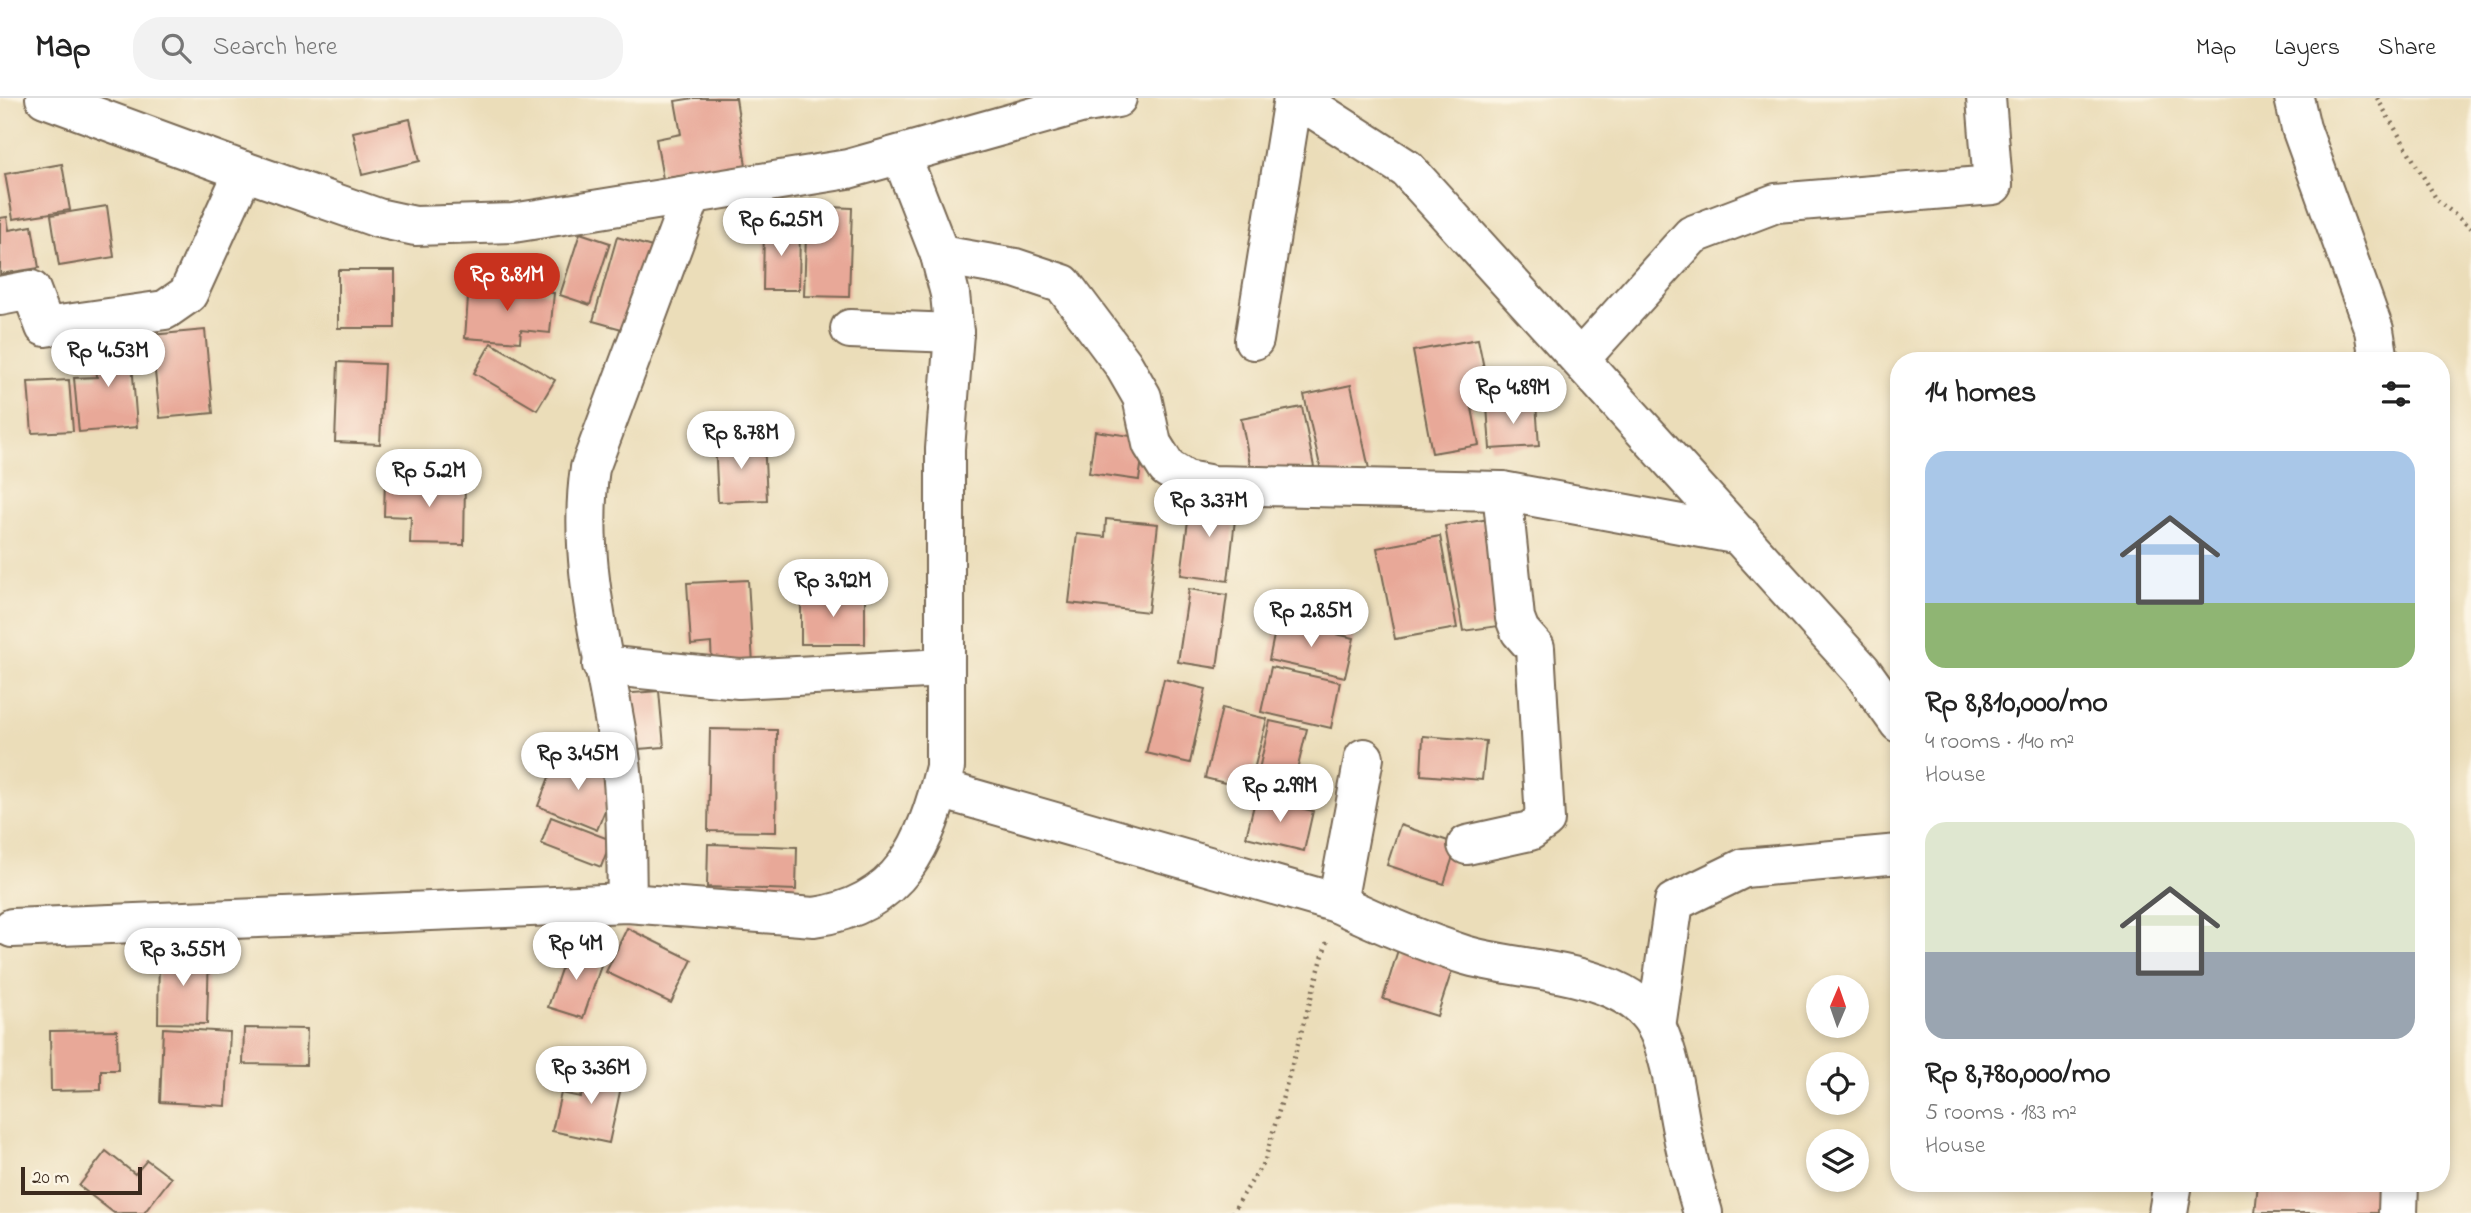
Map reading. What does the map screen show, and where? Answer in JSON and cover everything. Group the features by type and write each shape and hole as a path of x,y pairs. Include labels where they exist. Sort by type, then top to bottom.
{"street":[{"path":"45,98 378,218 415,226 513,223 848,170 1080,104 1117,98"},
{"path":"1254,340 1295,98 1408,169 1861,670 1890,710"},
{"path":"1580,359 1692,235 1776,203 1993,185 1986,98"},
{"path":"2294,98 2301,128 2374,330 2378,352"},
{"path":"12,928 627,903 814,916 843,913 876,898 908,864 934,817 945,767 945,449 954,333 950,294 940,255 901,155"},
{"path":"0,296 31,289 45,327 165,310 188,294 244,171"},
{"path":"627,903 623,784 602,665 585,505 590,468 692,194"},
{"path":"940,255 1015,268 1063,284 1123,364 1142,397 1152,444 1167,468 1186,480 1237,486 1502,492 1740,536"},
{"path":"850,329 954,333"},
{"path":"1467,845 1530,831 1545,820 1535,648 1520,631 1515,618 1502,492"},
{"path":"602,665 738,679 946,668"},
{"path":"1337,903 1364,758"},
{"path":"940,789 1337,903 1398,932 1468,956 1596,984 1643,1007 1656,1027 1670,1062 1682,1134 1703,1213"},
{"path":"1656,1027 1674,902 1744,868 1890,855"},
{"path":"2168,1213 2172,1192"},
{"path":"2398,1213 2399,1192"}],"path":[{"path":"2377,98 2437,200 2471,228"},
{"path":"1233,1213 1265,1160 1337,903"}],"building":[{"path":"736,98 746,166 663,179 656,139 681,134 675,101"},
{"path":"410,119 420,161 362,175 353,132"},
{"path":"62,164 70,210 13,219 5,174"},
{"path":"107,206 114,257 59,266 51,215"},
{"path":"807,206 852,208 849,297 804,296"},
{"path":"7,217 9,230 32,226 39,268 0,274 0,218"},
{"path":"764,225 800,226 799,290 763,290"},
{"path":"580,233 610,243 590,305 560,295"},
{"path":"617,237 659,249 636,333 593,321"},
{"path":"338,270 395,270 395,328 338,328"},
{"path":"469,285 554,293 550,333 521,330 520,342 465,338"},
{"path":"205,330 213,413 160,418 151,335"},
{"path":"130,337 137,427 79,432 74,378 97,377 94,341"},
{"path":"1478,339 1487,383 1468,387 1479,445 1432,453 1413,351"},
{"path":"491,343 555,380 537,410 474,373"},
{"path":"338,362 384,364 380,444 335,442"},
{"path":"69,380 73,431 32,433 28,382"},
{"path":"1351,385 1369,469 1323,479 1304,395"},
{"path":"1536,403 1539,446 1490,449 1487,406"},
{"path":"1302,407 1314,467 1253,479 1241,419"},
{"path":"1095,431 1145,438 1139,480 1089,473"},
{"path":"764,440 767,500 718,502 715,441"},
{"path":"385,479 465,480 464,545 410,544 411,517 384,516"},
{"path":"1191,497 1237,502 1228,581 1181,575"},
{"path":"1496,518 1513,624 1463,631 1445,526"},
{"path":"1106,519 1158,524 1148,612 1069,603 1077,534 1105,537"},
{"path":"1440,536 1457,628 1395,639 1377,548"},
{"path":"748,580 753,664 712,666 711,643 691,645 687,583"},
{"path":"1189,589 1227,595 1217,668 1178,662"},
{"path":"865,594 865,644 801,644 801,595"},
{"path":"1277,621 1354,638 1345,677 1269,660"},
{"path":"1271,667 1340,682 1331,728 1261,712"},
{"path":"1164,679 1206,689 1190,763 1146,753"},
{"path":"659,691 664,747 625,750 620,694"},
{"path":"1222,708 1267,719 1249,789 1205,778"},
{"path":"1270,721 1307,729 1291,795 1255,787"},
{"path":"710,729 777,730 776,832 708,831"},
{"path":"1423,736 1486,741 1482,780 1421,775"},
{"path":"558,754 618,778 597,830 538,806"},
{"path":"1256,797 1313,811 1304,851 1246,837"},
{"path":"551,817 611,840 601,867 541,844"},
{"path":"1400,825 1457,844 1444,884 1387,865"},
{"path":"708,844 797,847 796,890 707,887"},
{"path":"627,928 692,960 671,1003 606,972"},
{"path":"1401,940 1456,958 1437,1016 1383,999"},
{"path":"569,946 604,957 583,1018 548,1007"},
{"path":"159,951 209,953 207,1024 158,1023"},
{"path":"163,1028 230,1032 226,1106 160,1102"},
{"path":"244,1028 307,1029 306,1065 243,1064"},
{"path":"117,1030 118,1070 101,1070 101,1090 51,1091 50,1031"},
{"path":"588,1065 624,1073 609,1143 552,1131 561,1093 581,1097"},
{"path":"106,1151 135,1174 147,1160 171,1178 144,1213 114,1213 79,1186"},
{"path":"2257,1192 2382,1192 2379,1213 2255,1213"}]}
